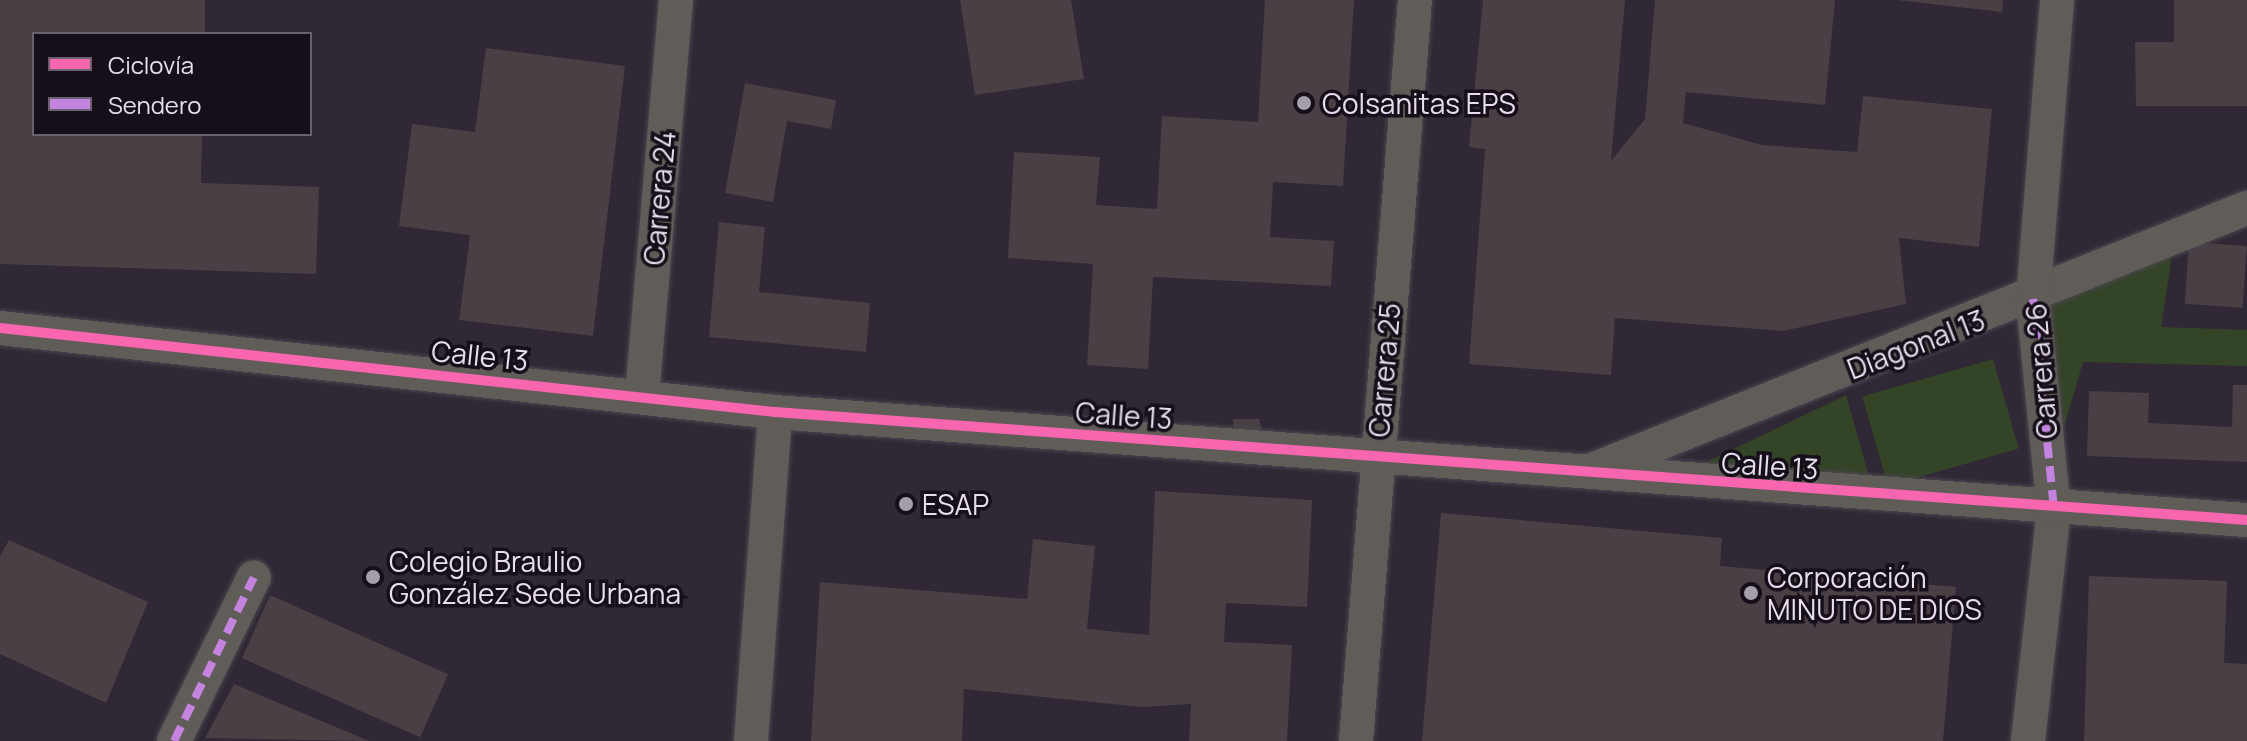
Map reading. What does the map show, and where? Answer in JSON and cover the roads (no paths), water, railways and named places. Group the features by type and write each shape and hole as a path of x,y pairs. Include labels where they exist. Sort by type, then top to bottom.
{"street":[{"name":"Carrera 24","path":"642,396 676,0"},
{"name":"Carrera 25","path":"1356,741 1376,458 1415,0"},
{"name":"Carrera 26","path":"2028,741 2054,511 2033,299 2057,0"},
{"name":"Diagonal 13","path":"1583,474 2033,299 2247,208"},
{"name":"Calle 13","path":"0,328 775,412 2054,511 2247,520"},
{"path":"751,741 775,412"},
{"path":"174,741 254,577"}],"place":[{"name":"Colsanitas EPS","path":"1304,103"},
{"name":"ESAP","path":"906,504"},
{"name":"Colegio Braulio González Sede Urbana","path":"373,577"},
{"name":"Corporación MINUTO DE DIOS","path":"1751,593"}]}
